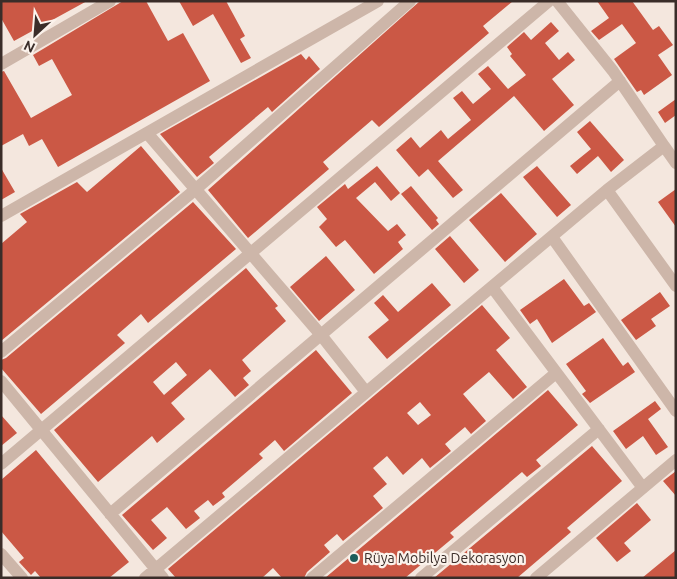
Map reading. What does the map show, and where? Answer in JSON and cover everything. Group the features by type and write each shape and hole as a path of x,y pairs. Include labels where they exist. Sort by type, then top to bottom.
{"street":[{"path":"1,64 110,1"},
{"path":"1,216 378,1"},
{"path":"1,352 196,189 410,1"},
{"path":"1,464 549,1"},
{"path":"557,1 620,81 676,163"},
{"path":"110,514 620,81"},
{"path":"147,133 251,252 366,392"},
{"path":"145,578 159,574 366,392 607,190 664,146"},
{"path":"607,190 676,286"},
{"path":"552,237 676,410"},
{"path":"492,286 643,488"},
{"path":"312,578 556,374"},
{"path":"1,381 159,574"},
{"path":"421,578 599,429"},
{"path":"536,578 676,460"},
{"path":"1,554 22,578"}],"building":[{"path":"1,1 87,1 14,41 1,18"},
{"path":"123,1 146,1 168,41 183,33 210,81 58,167 42,139 29,146 23,134 1,146 1,72 4,71 31,118 72,95 52,59 39,66 33,55"},
{"path":"179,1 226,1 245,36 240,39 251,58 241,63 213,14 193,26"},
{"path":"420,1 513,1 483,26 489,33 379,127 372,120 323,162 329,169 248,238 208,190"},
{"path":"597,1 632,1 653,30 659,26 673,45 658,55 672,75 644,95 641,90 637,92 614,59 636,43 622,24 599,40 591,31 609,18"},
{"path":"551,22 559,31 545,43 559,60 568,52 575,60 552,79 574,105 544,131 514,96 438,161 463,190 453,198 428,169 419,177 396,150 411,137 420,148 441,130 448,139 471,120 453,98 462,91 473,104 491,89 478,74 488,66 508,89 526,75 510,56 512,54 507,47 524,32 531,40"},
{"path":"301,54 306,60 309,56 320,69 272,112 268,107 209,157 214,163 197,177 160,134"},
{"path":"676,99 676,115 665,123 658,112"},
{"path":"590,121 624,160 611,172 598,156 577,174 570,166 591,149 577,132"},
{"path":"141,146 180,192 1,341 1,244 27,222 20,214 77,182 87,192"},
{"path":"377,166 400,193 391,201 375,182 356,198 388,231 397,224 406,235 398,242 403,249 374,274 345,240 336,247 319,227 327,219 317,207 345,184 348,189"},
{"path":"537,166 571,205 557,217 523,177"},
{"path":"1,168 15,192 1,200"},
{"path":"411,186 438,218 436,220 439,224 432,230 401,194"},
{"path":"676,189 676,227 658,202"},
{"path":"501,193 537,234 505,262 469,220"},
{"path":"193,202 236,249 148,323 141,314 117,335 125,343 41,414 1,368 1,360 6,358"},
{"path":"450,236 479,270 464,283 435,249"},
{"path":"326,256 355,290 319,321 290,287"},
{"path":"246,268 278,306 275,308 286,321 242,360 251,371 243,378 249,385 235,397 210,369 171,403 185,419 157,443 152,436 98,482 54,430","holes":["176,362 187,375 164,395 153,382"]},
{"path":"564,279 584,306 589,303 596,312 552,343 537,319 530,324 520,310"},
{"path":"432,283 451,305 387,359 368,337 389,320 374,303 383,295 398,312"},
{"path":"660,292 670,306 651,319 656,326 636,340 621,320"},
{"path":"482,305 510,338 496,350 527,387 513,399 489,372 463,394 486,421 471,434 465,427 445,444 451,451 430,468 422,458 403,475 387,456 373,468 387,484 373,496 383,508 343,541 337,534 324,545 330,552 307,572 304,578 282,578 273,568 262,578 176,578 168,569","holes":["420,402 431,415 418,425 407,413"]},
{"path":"603,338 623,366 628,362 635,372 590,403 582,394 586,391 566,364"},
{"path":"316,350 352,393 284,451 275,440 259,454 263,458 222,493 225,497 213,506 208,500 194,511 200,518 186,529 167,507 151,520 167,538 153,550 122,515"},
{"path":"548,390 578,425 536,460 541,466 527,477 522,472 450,533 454,537 405,578 325,578"},
{"path":"655,401 661,409 648,419 668,447 656,455 643,436 626,449 613,431"},
{"path":"1,415 17,433 1,446"},
{"path":"592,446 622,481 567,528 571,532 517,578 434,578"},
{"path":"36,450 129,562 109,578 41,578 35,571 31,575 19,562 24,558 1,531 1,480"},
{"path":"676,471 676,496 663,481"},
{"path":"637,503 651,520 624,543 631,551 617,562 596,538"},
{"path":"676,550 676,578 642,578"}],"place":[{"name":"Rüya Mobilya Dekorasyon","path":"354,558"}]}
